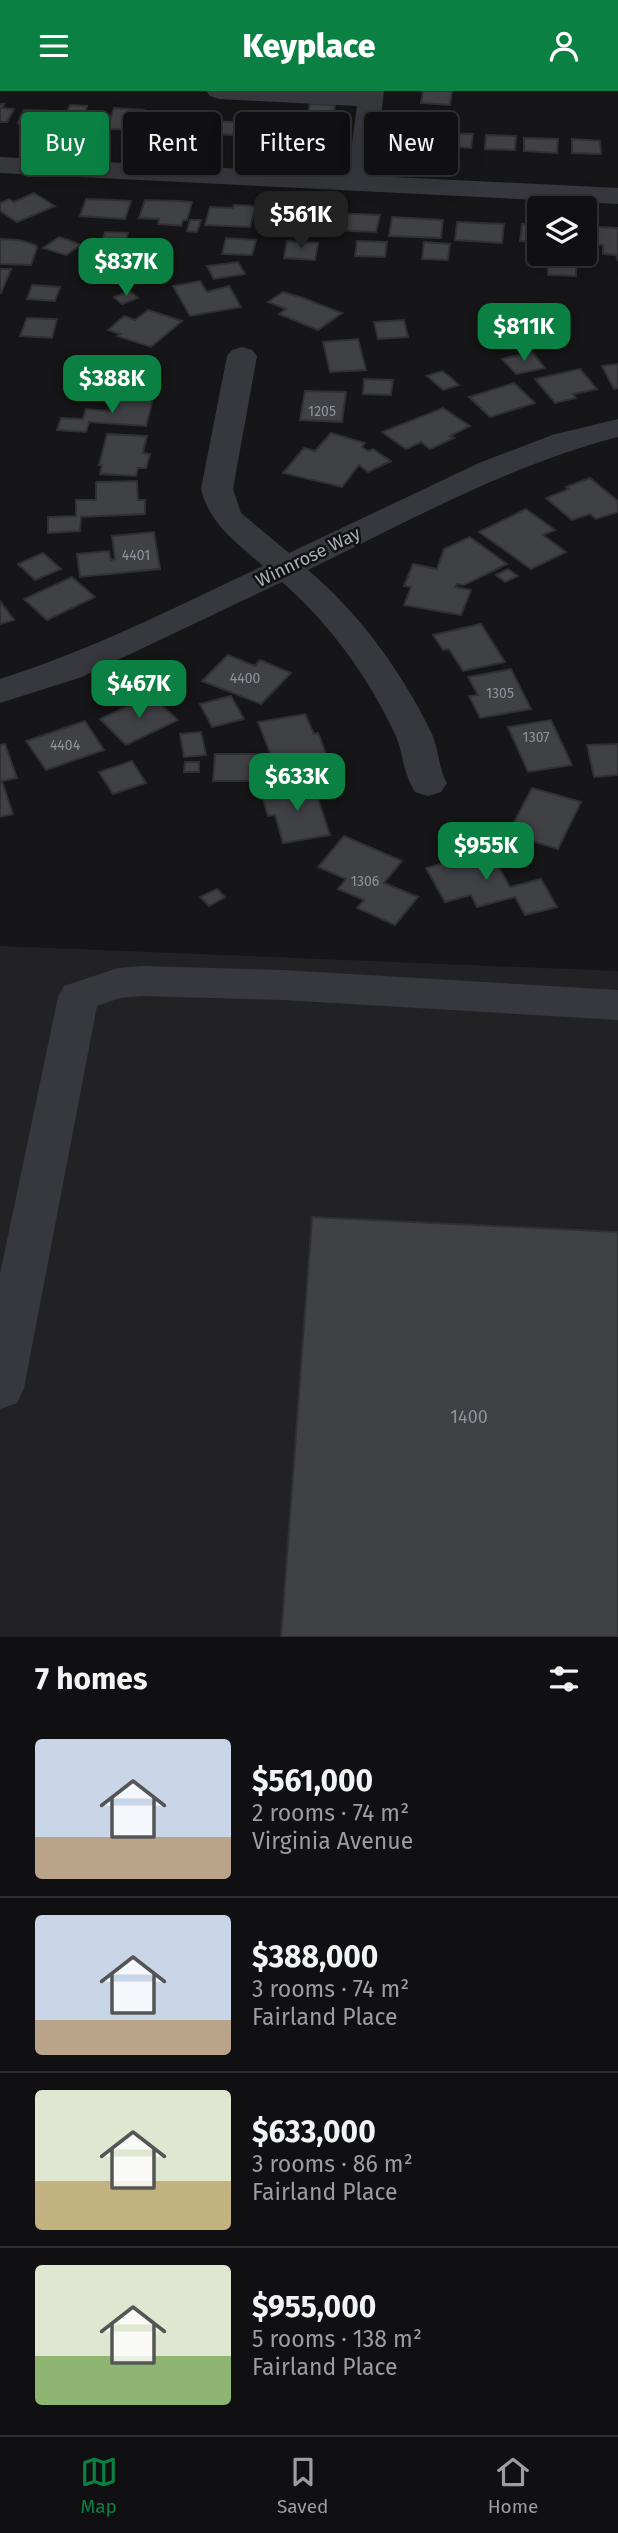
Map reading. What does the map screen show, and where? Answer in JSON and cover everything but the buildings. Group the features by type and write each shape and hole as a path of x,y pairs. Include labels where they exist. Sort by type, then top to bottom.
{"street":[{"path":"219,91 371,95 360,183"},
{"path":"0,165 618,196"},
{"path":"242,356 218,489 222,508 229,519 315,593 366,652 414,734 423,774 428,783"},
{"name":"Winnrose Way","path":"0,691 93,659 489,470 564,442 618,428"},
{"path":"0,1388 78,997 118,983 142,981 283,985 618,1005"}],"shaded area":[{"path":"0,946 618,971 618,1637 0,1637"}]}
